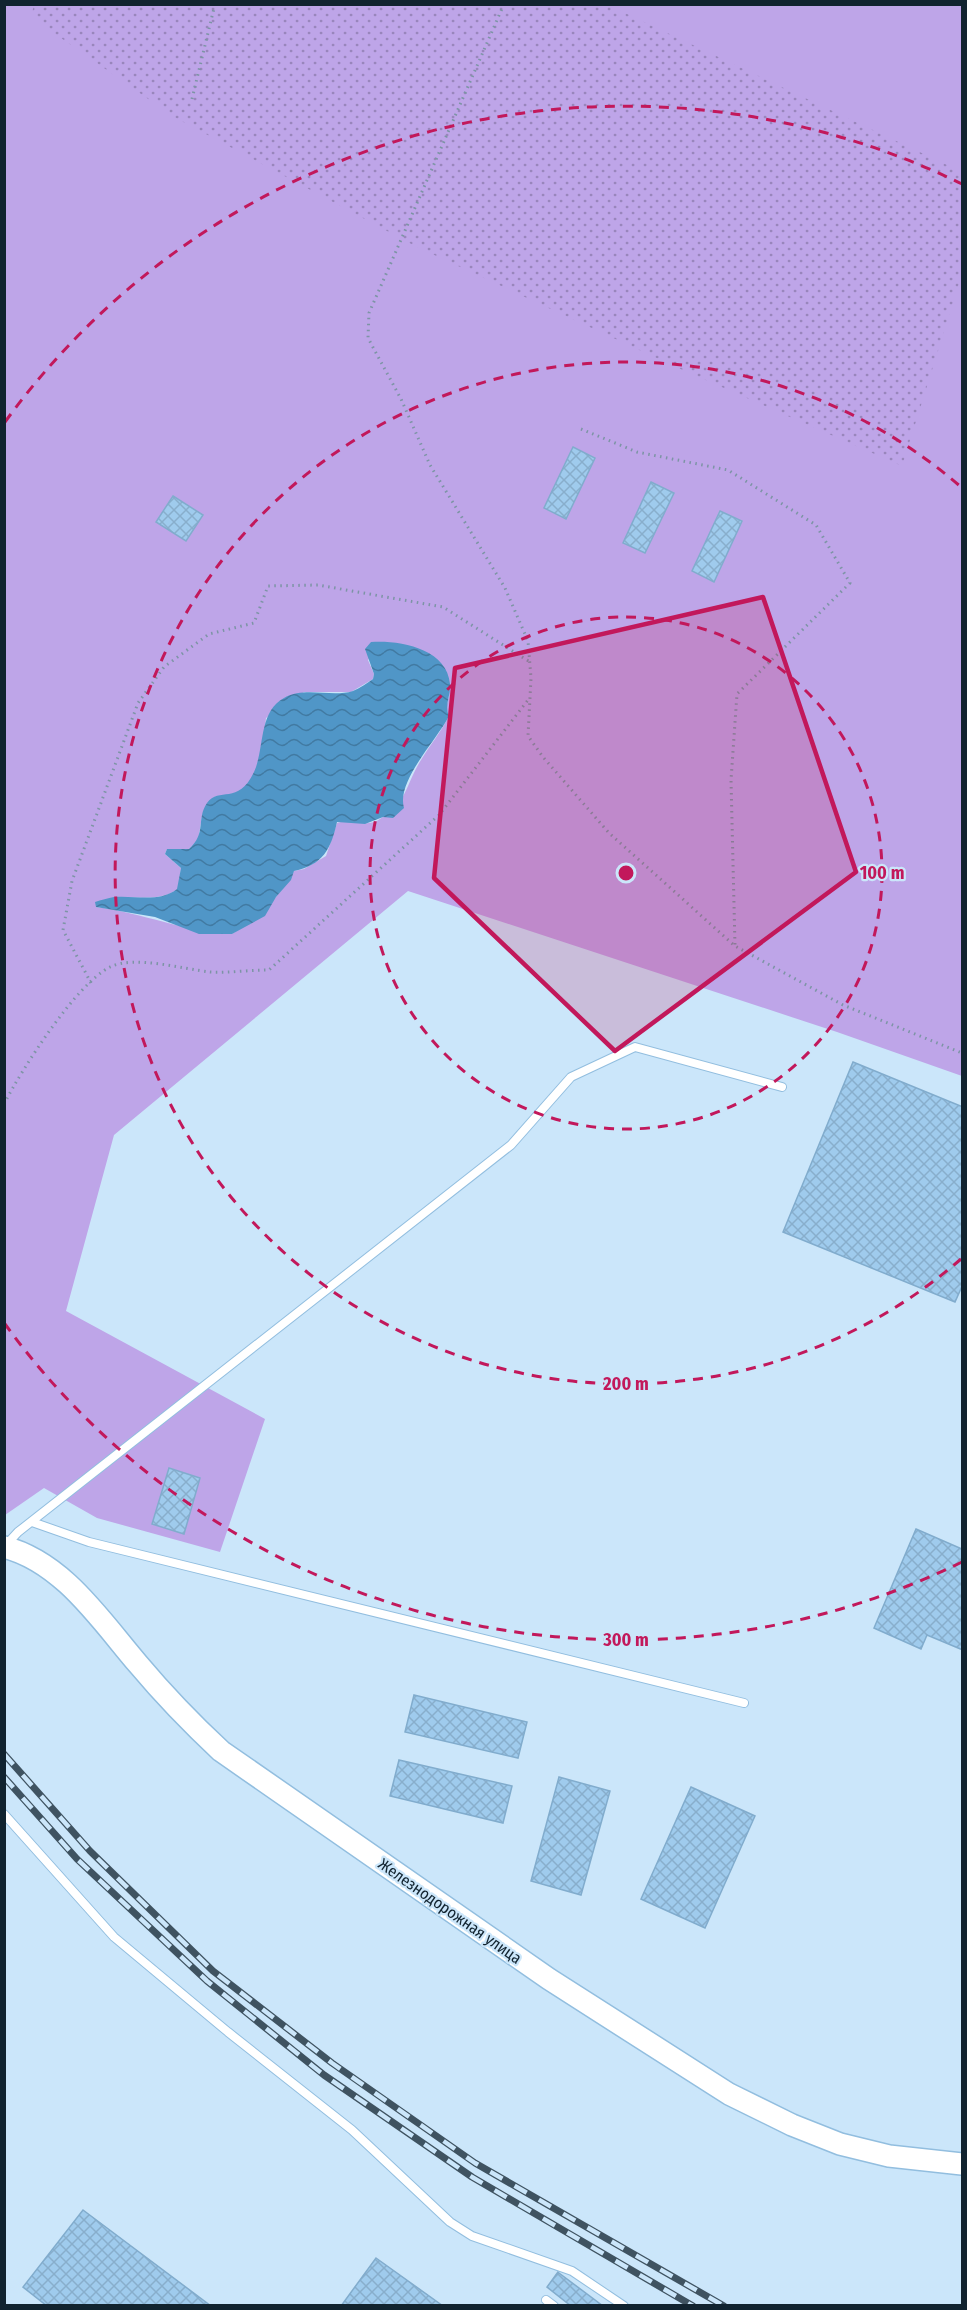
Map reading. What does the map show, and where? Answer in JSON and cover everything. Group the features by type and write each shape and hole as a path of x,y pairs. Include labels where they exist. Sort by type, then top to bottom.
{"street":[{"name":"Железнодорожная улица","path":"5,1546 42,1563 86,1602 182,1715 221,1751 549,1979 654,2048 729,2094 792,2125 840,2144 889,2156 963,2164"}],"lane":[{"path":"5,1546 18,1532 510,1145 571,1077 635,1047 782,1087"},
{"path":"32,1522 90,1542 744,1703"},
{"path":"4,1814 114,1937 228,2032 352,2130 450,2222 472,2236 572,2271 624,2306"},
{"path":"546,2300 554,2306"}],"path":[{"path":"192,99 214,4"},
{"path":"504,4 369,313 368,338 400,399 430,465 505,588 528,641 531,678 528,699 528,736 543,757 609,833 735,946 843,1005 963,1053"},
{"path":"581,429 638,452 728,470 816,525 850,583 737,694 731,780 735,946"},
{"path":"91,983 63,930 72,881 138,703 164,667 209,634 254,624 268,586 318,585 443,607 530,662"},
{"path":"4,1104 23,1067 78,995 110,967 137,963 212,972 269,970 439,815 528,699"}],"highlighted area":[{"path":"763,597 856,872 615,1051 434,878 455,668"}],"shaded area":[{"path":"5,5 962,5 962,1076 837,1032 408,891 114,1135 66,1311 265,1419 220,1552 97,1518 44,1488 5,1515","holes":["380,642 415,648 444,667 449,696 446,708 449,716 418,765 402,798 390,812 374,822 337,823 326,856 304,869 294,871 282,890 267,906 232,934 198,930 131,913 96,907 116,899 158,897 178,889 181,868 165,854 167,849 189,849 198,841 202,816 214,797 232,795 245,787 260,759 266,718 304,692 351,692 373,679 374,674 368,660"]},
{"path":"34,5 608,5 962,172 962,274 902,466 676,367 417,247 174,117 31,17"}],"water":[{"path":"371,642 408,645 431,654 447,672 450,684 447,708 449,716 412,773 403,797 404,808 393,818 383,817 365,824 337,822 332,840 319,860 294,871 291,880 276,897 265,916 232,934 199,934 155,917 96,907 95,902 109,898 163,896 177,889 181,868 165,854 167,849 189,849 200,832 202,815 207,803 217,796 242,789 248,782 257,763 266,721 276,704 284,698 301,693 345,693 366,684 373,679 374,674 365,649"}],"building":[{"path":"573,447 595,458 566,519 544,508"},
{"path":"651,482 674,493 645,553 623,543"},
{"path":"173,496 203,515 186,541 156,522"},
{"path":"720,511 742,521 714,582 692,571"},
{"path":"853,1062 963,1107 963,1284 955,1302 783,1232"},
{"path":"169,1468 200,1478 184,1534 152,1524"},
{"path":"916,1529 962,1549 963,1650 927,1635 921,1649 874,1628"},
{"path":"414,1695 527,1722 518,1758 405,1732"},
{"path":"399,1760 512,1786 503,1823 390,1796"},
{"path":"559,1777 610,1791 581,1895 531,1881"},
{"path":"691,1787 755,1816 705,1928 641,1899"},
{"path":"83,2210 211,2306 47,2306 23,2287"},
{"path":"376,2258 443,2306 341,2306"},
{"path":"558,2272 603,2306 571,2306 547,2287"}],"railway":[{"path":"4,1754 90,1851 213,1971 332,2063 475,2163 724,2306"},
{"path":"4,1777 77,1859 207,1981 324,2075 472,2177 693,2306"}]}
